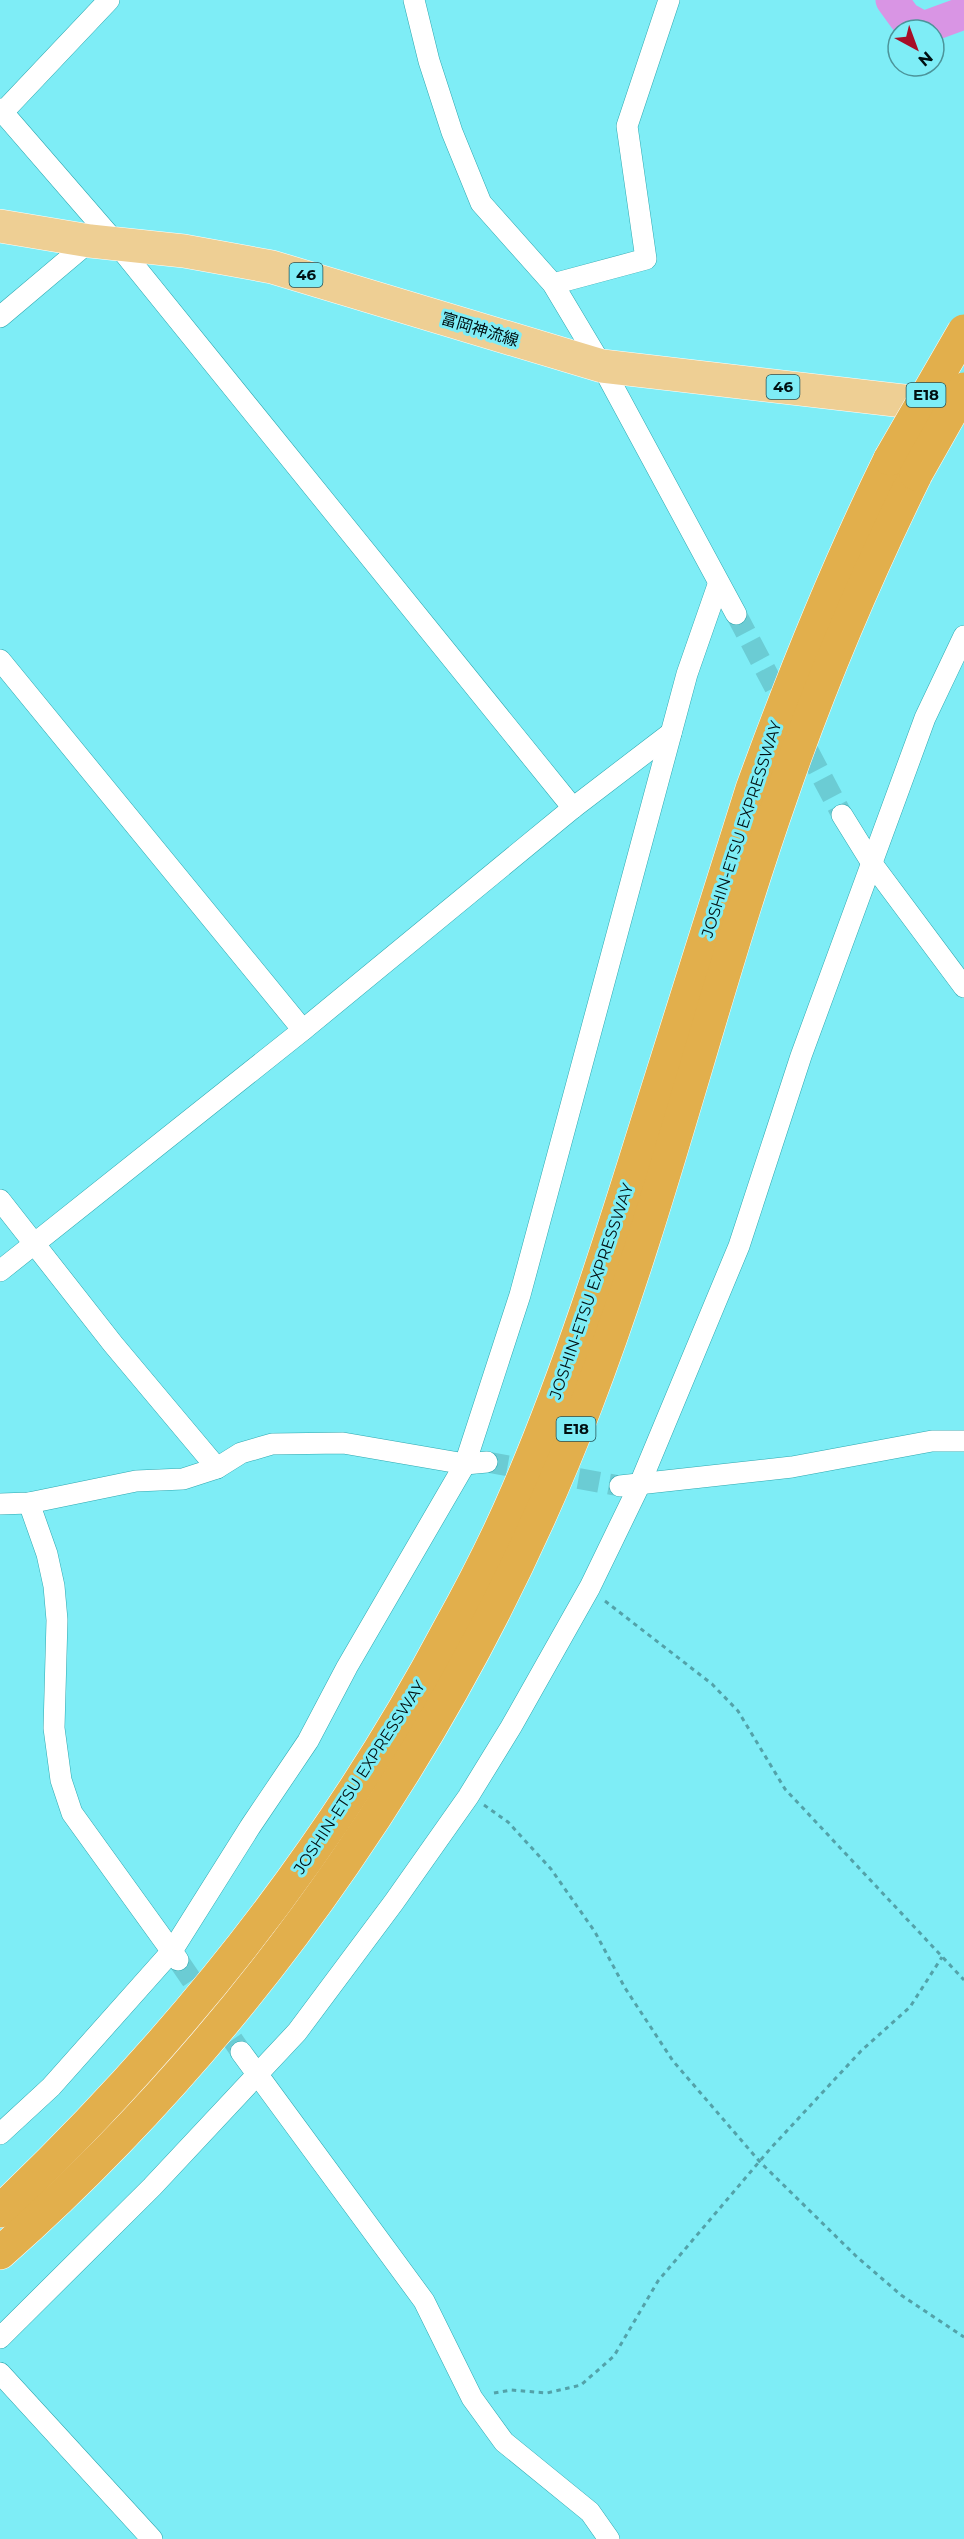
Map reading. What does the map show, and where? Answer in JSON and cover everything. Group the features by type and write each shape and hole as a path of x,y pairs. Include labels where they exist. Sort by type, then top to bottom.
{"highway":[{"name":"JOSHIN-ETSU EXPRESSWAY","path":"0,2211 132,2079 227,1967 278,1901 338,1816 384,1744 476,1579 518,1491 587,1308 749,800 780,711 819,612 903,467 964,331"},
{"name":"JOSHIN-ETSU EXPRESSWAY","path":"0,2253 82,2176 144,2110 201,2047 265,1969 367,1827 458,1677 508,1584 582,1417 620,1313 780,797 811,712 878,552 903,467 964,389"}],"main road":[{"name":"富岡神流線","path":"0,225 103,242 184,250 272,267 602,366 964,408"}],"street":[{"path":"110,0 1,110 103,242 573,808"},
{"path":"414,0 429,62 452,132 481,203 553,284 602,366 718,585 736,614"},
{"path":"553,284 646,259 627,126 669,0"},
{"path":"0,317 103,242"},
{"path":"0,2134 51,2087 176,1957 250,1827 308,1741 465,1464 520,1294 687,674 718,585"},
{"path":"0,2338 258,2077 304,2023 468,1797 591,1587 630,1486 739,1246 801,1056 873,865 925,718 964,636"},
{"path":"0,660 303,1030"},
{"path":"0,1271 303,1030 573,808 671,733"},
{"path":"842,815 873,865 964,987"},
{"path":"0,1200 113,1344 217,1468"},
{"path":"630,1486 792,1467 932,1441 964,1441"},
{"path":"0,1504 29,1503 136,1481 183,1479 217,1468 241,1453 272,1444 343,1443 465,1464 487,1462"},
{"path":"29,1503 47,1554 54,1587 57,1620 54,1728 61,1780 72,1813 176,1957"},
{"path":"241,2052 424,2301 472,2398 504,2442 590,2511 609,2539"},
{"path":"0,2373 152,2539"}],"path":[{"path":"591,1587 598,1596 712,1684 738,1711 785,1790 964,1980"},
{"path":"468,1797 497,1812 551,1869 595,1932 625,1988 673,2061 760,2162 857,2257 892,2287 964,2337"},
{"path":"472,2398 511,2390 547,2393 581,2385 614,2356 658,2281 760,2162 861,2051 910,2007 942,1957"}],"waterway":[{"path":"892,0 905,18 923,28 964,13"}],"tunnel":[{"path":"736,614 842,815"},
{"path":"487,1462 620,1486"},
{"path":"180,1963 241,2052"}]}
